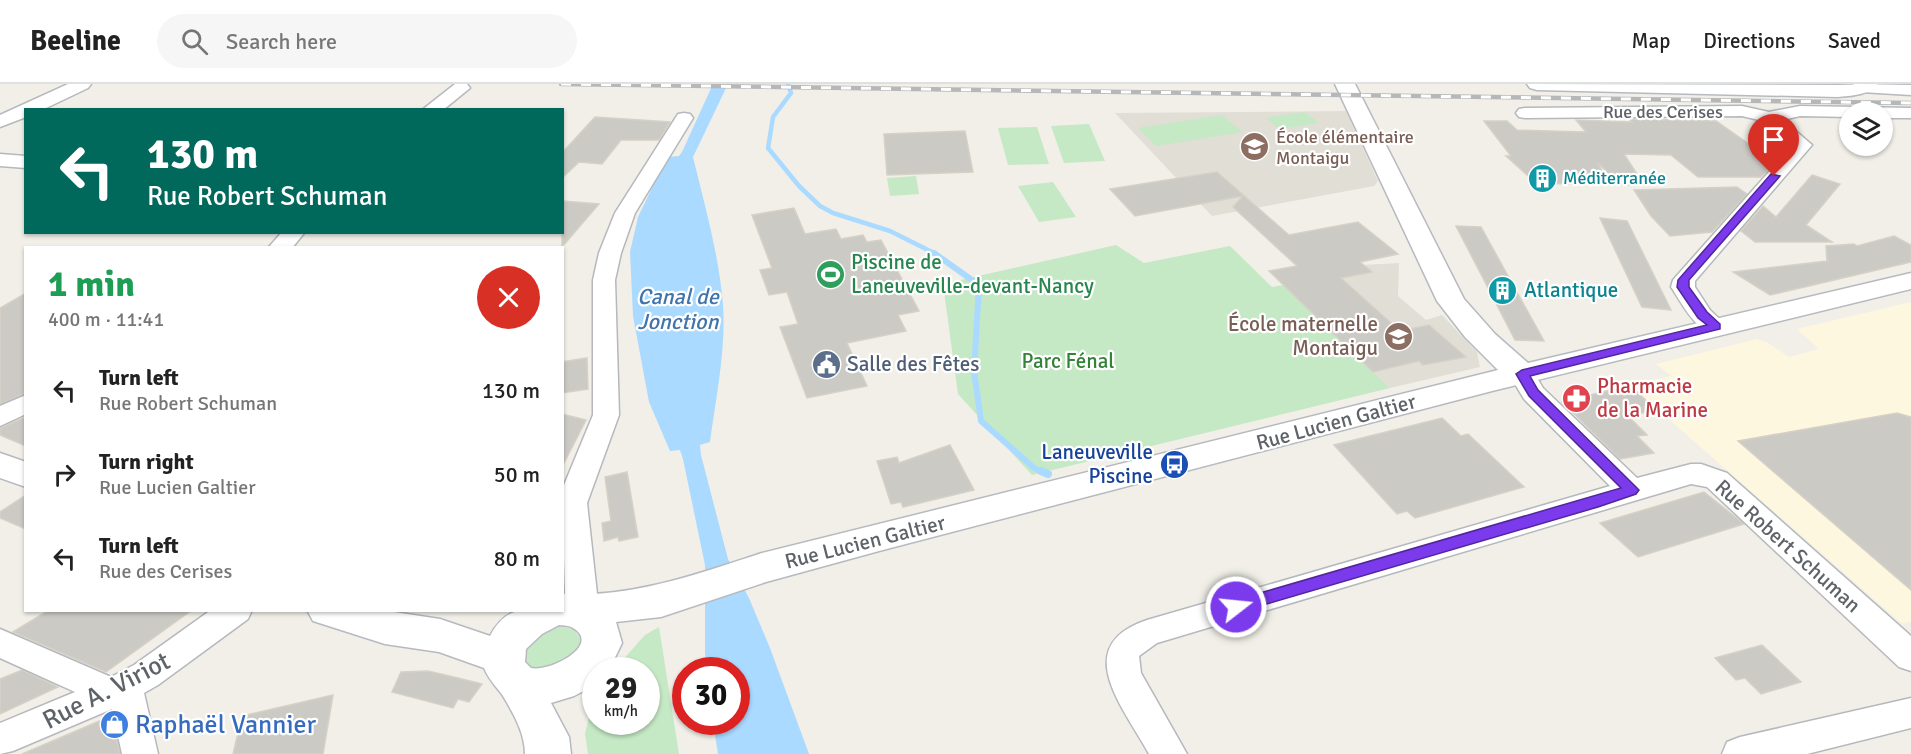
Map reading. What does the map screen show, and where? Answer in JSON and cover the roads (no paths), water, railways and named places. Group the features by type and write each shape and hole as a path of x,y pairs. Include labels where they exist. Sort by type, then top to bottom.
{"main road":[{"path":"1345,84 1450,301 1502,358 1522,374"},
{"path":"1537,84 1838,91 1864,86"},
{"name":"Rue Lucien Galtier","path":"555,636 762,568 1522,374 1911,281"},
{"path":"0,465 24,474"},
{"path":"333,612 385,628 440,636 555,636"},
{"path":"548,746 555,636"},
{"path":"548,746 555,636"}],"street":[{"path":"30,108 77,86"},
{"path":"1864,86 1911,90"},
{"path":"433,108 461,88"},
{"path":"0,122 24,111"},
{"name":"Rue des Cerises","path":"1526,112 1742,111 1769,117 1803,145 1684,280 1683,287 1702,315 1716,327"},
{"path":"1769,117 1800,111 1911,113"},
{"path":"555,636 581,594 572,503 606,415 604,280 610,253 625,213 684,118"},
{"path":"0,160 24,162"},
{"path":"281,246 293,234"},
{"path":"1522,374 1533,393 1631,490"},
{"path":"0,417 24,404"},
{"name":"Rue Robert Schuman","path":"1169,754 1124,676 1121,662 1123,650 1132,640 1147,633 1691,474 1701,474 1717,480 1911,657"},
{"name":"Rue A. Viriot","path":"0,740 112,693 161,666 233,612"},
{"path":"0,643 112,693 128,694 140,754"},
{"path":"1740,754 1911,713"}],"water":[{"name":"Canal de Jonction","path":"713,84 728,84 693,157 718,268 724,322 720,374 710,442 700,445 701,455 728,559 749,598 770,648 809,754 718,754 715,735 750,735 750,657 705,657 705,565 683,459 680,450 670,451 649,402 633,316 630,252 638,217 667,157 679,156"}],"waterway":[{"path":"788,84 791,93 773,117 768,148 799,186 820,206 833,213 890,231 934,253"},
{"path":"934,253 979,285 974,371 981,421 1034,468 1045,473"},
{"path":"1041,471 1048,474"}],"railway":[{"path":"561,84 1911,103"}],"place":[{"name":"École élémentaire Montaigu","path":"1255,147"},
{"name":"Méditerranée","path":"1542,178"},
{"name":"Piscine de Laneuveville-devant-Nancy","path":"830,274"},
{"name":"Atlantique","path":"1503,290"},
{"name":"École maternelle Montaigu","path":"1399,336"},
{"name":"Salle des Fêtes","path":"826,364"},
{"name":"Pharmacie de la Marine","path":"1576,398"},
{"name":"Laneuveville Piscine","path":"1174,464"},
{"name":"Raphaël Vannier","path":"114,724"}],"park label":[{"name":"Parc Fénal","path":"1068,361"}]}
